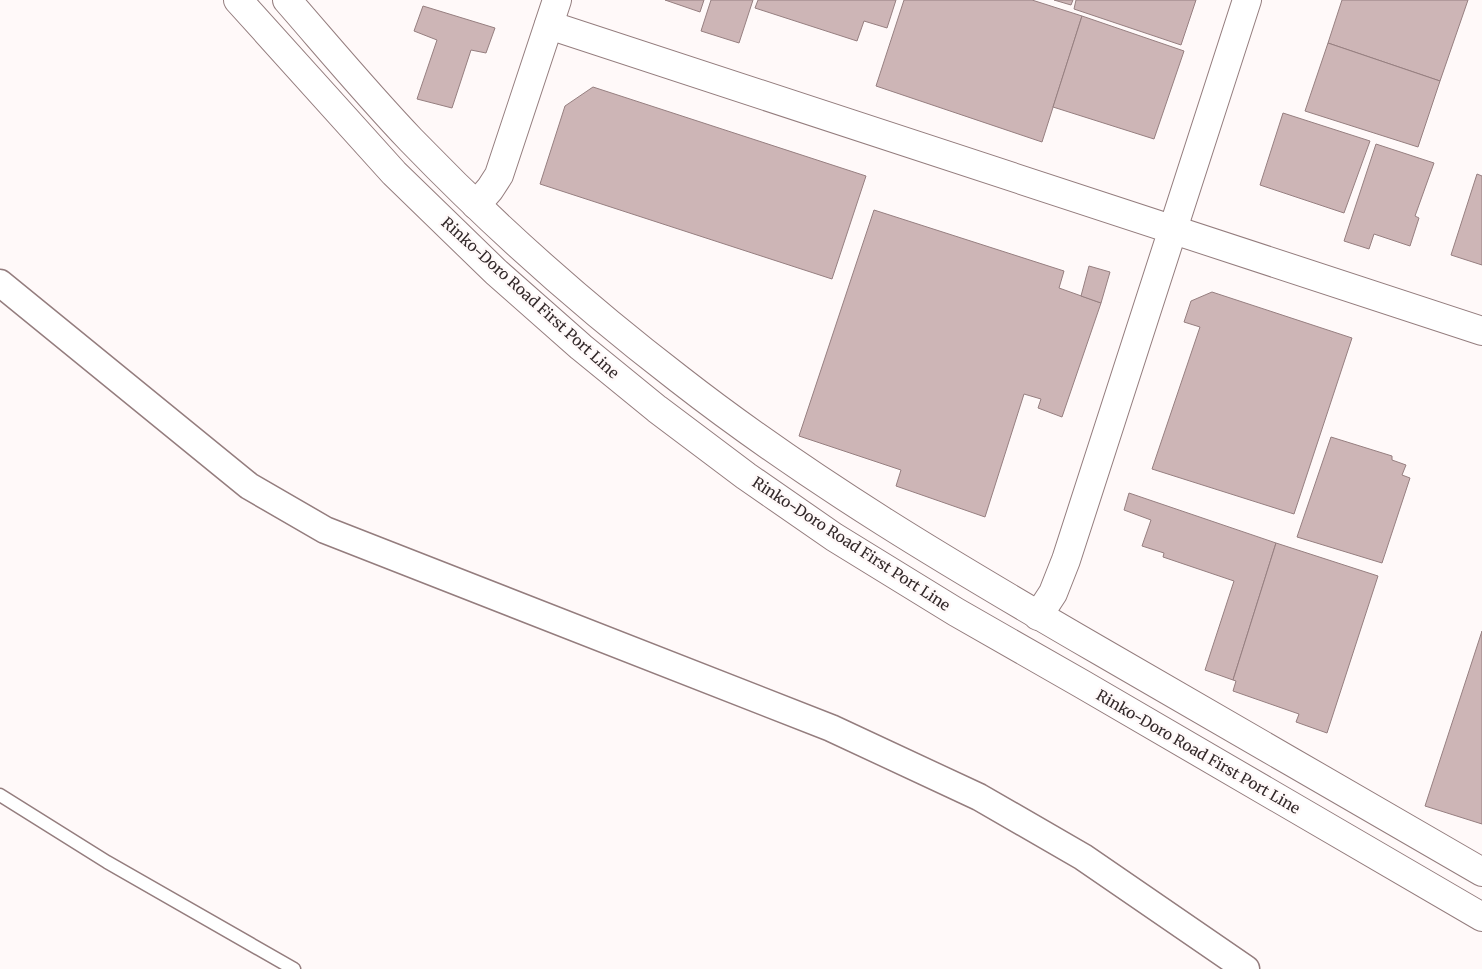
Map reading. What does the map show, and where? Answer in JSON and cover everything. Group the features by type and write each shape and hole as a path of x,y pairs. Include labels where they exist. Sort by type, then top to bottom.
{"street":[{"name":"Rinko-Doro Road First Port Line","path":"238,0 394,174 496,272 581,347 657,409 746,476 834,536 956,612 1482,918"},
{"path":"287,0 408,137 476,205 594,311 680,380 852,502 1038,616 1482,872"},
{"path":"476,205 499,175 557,0"},
{"path":"1038,616 1052,593 1066,560 1247,0"},
{"path":"549,25 1482,331"},
{"path":"0,283 249,486 325,530 831,728 979,797 1083,857 1246,969"}],"lane":[{"path":"0,795 107,862 294,969"}],"building":[{"path":"665,0 704,0 700,12"},
{"path":"711,0 753,0 739,43 701,31"},
{"path":"758,0 896,0 887,28 864,21 857,41 755,8"},
{"path":"904,0 1032,0 1082,16 1042,142 876,86"},
{"path":"1054,0 1073,0 1071,5"},
{"path":"1076,0 1196,0 1181,45 1074,9"},
{"path":"1342,0 1468,0 1440,81 1328,43"},
{"path":"423,6 495,28 486,53 471,50 452,108 417,99 437,40 414,31"},
{"path":"1082,16 1184,51 1154,139 1053,107"},
{"path":"1328,43 1440,81 1418,147 1305,111"},
{"path":"593,87 866,176 832,279 540,184 565,106"},
{"path":"1283,113 1370,141 1344,213 1260,185"},
{"path":"1376,144 1434,163 1415,216 1419,218 1410,246 1374,234 1369,249 1344,241"},
{"path":"1477,174 1482,176 1482,265 1451,255"},
{"path":"874,210 1064,271 1059,288 1101,303 1062,417 1038,408 1041,399 1024,394 985,517 896,486 901,470 799,436"},
{"path":"1089,266 1110,272 1101,303 1081,296"},
{"path":"1212,292 1352,338 1294,514 1152,469 1200,327 1184,322 1191,301"},
{"path":"1331,437 1392,456 1392,460 1406,465 1402,475 1410,478 1382,563 1297,537"},
{"path":"1129,493 1276,543 1233,680 1205,670 1234,581 1163,557 1164,553 1142,546 1151,520 1124,510"},
{"path":"1276,543 1378,576 1327,733 1296,722 1299,714 1233,691 1236,681 1233,680"},
{"path":"1482,631 1482,824 1425,806"}]}
